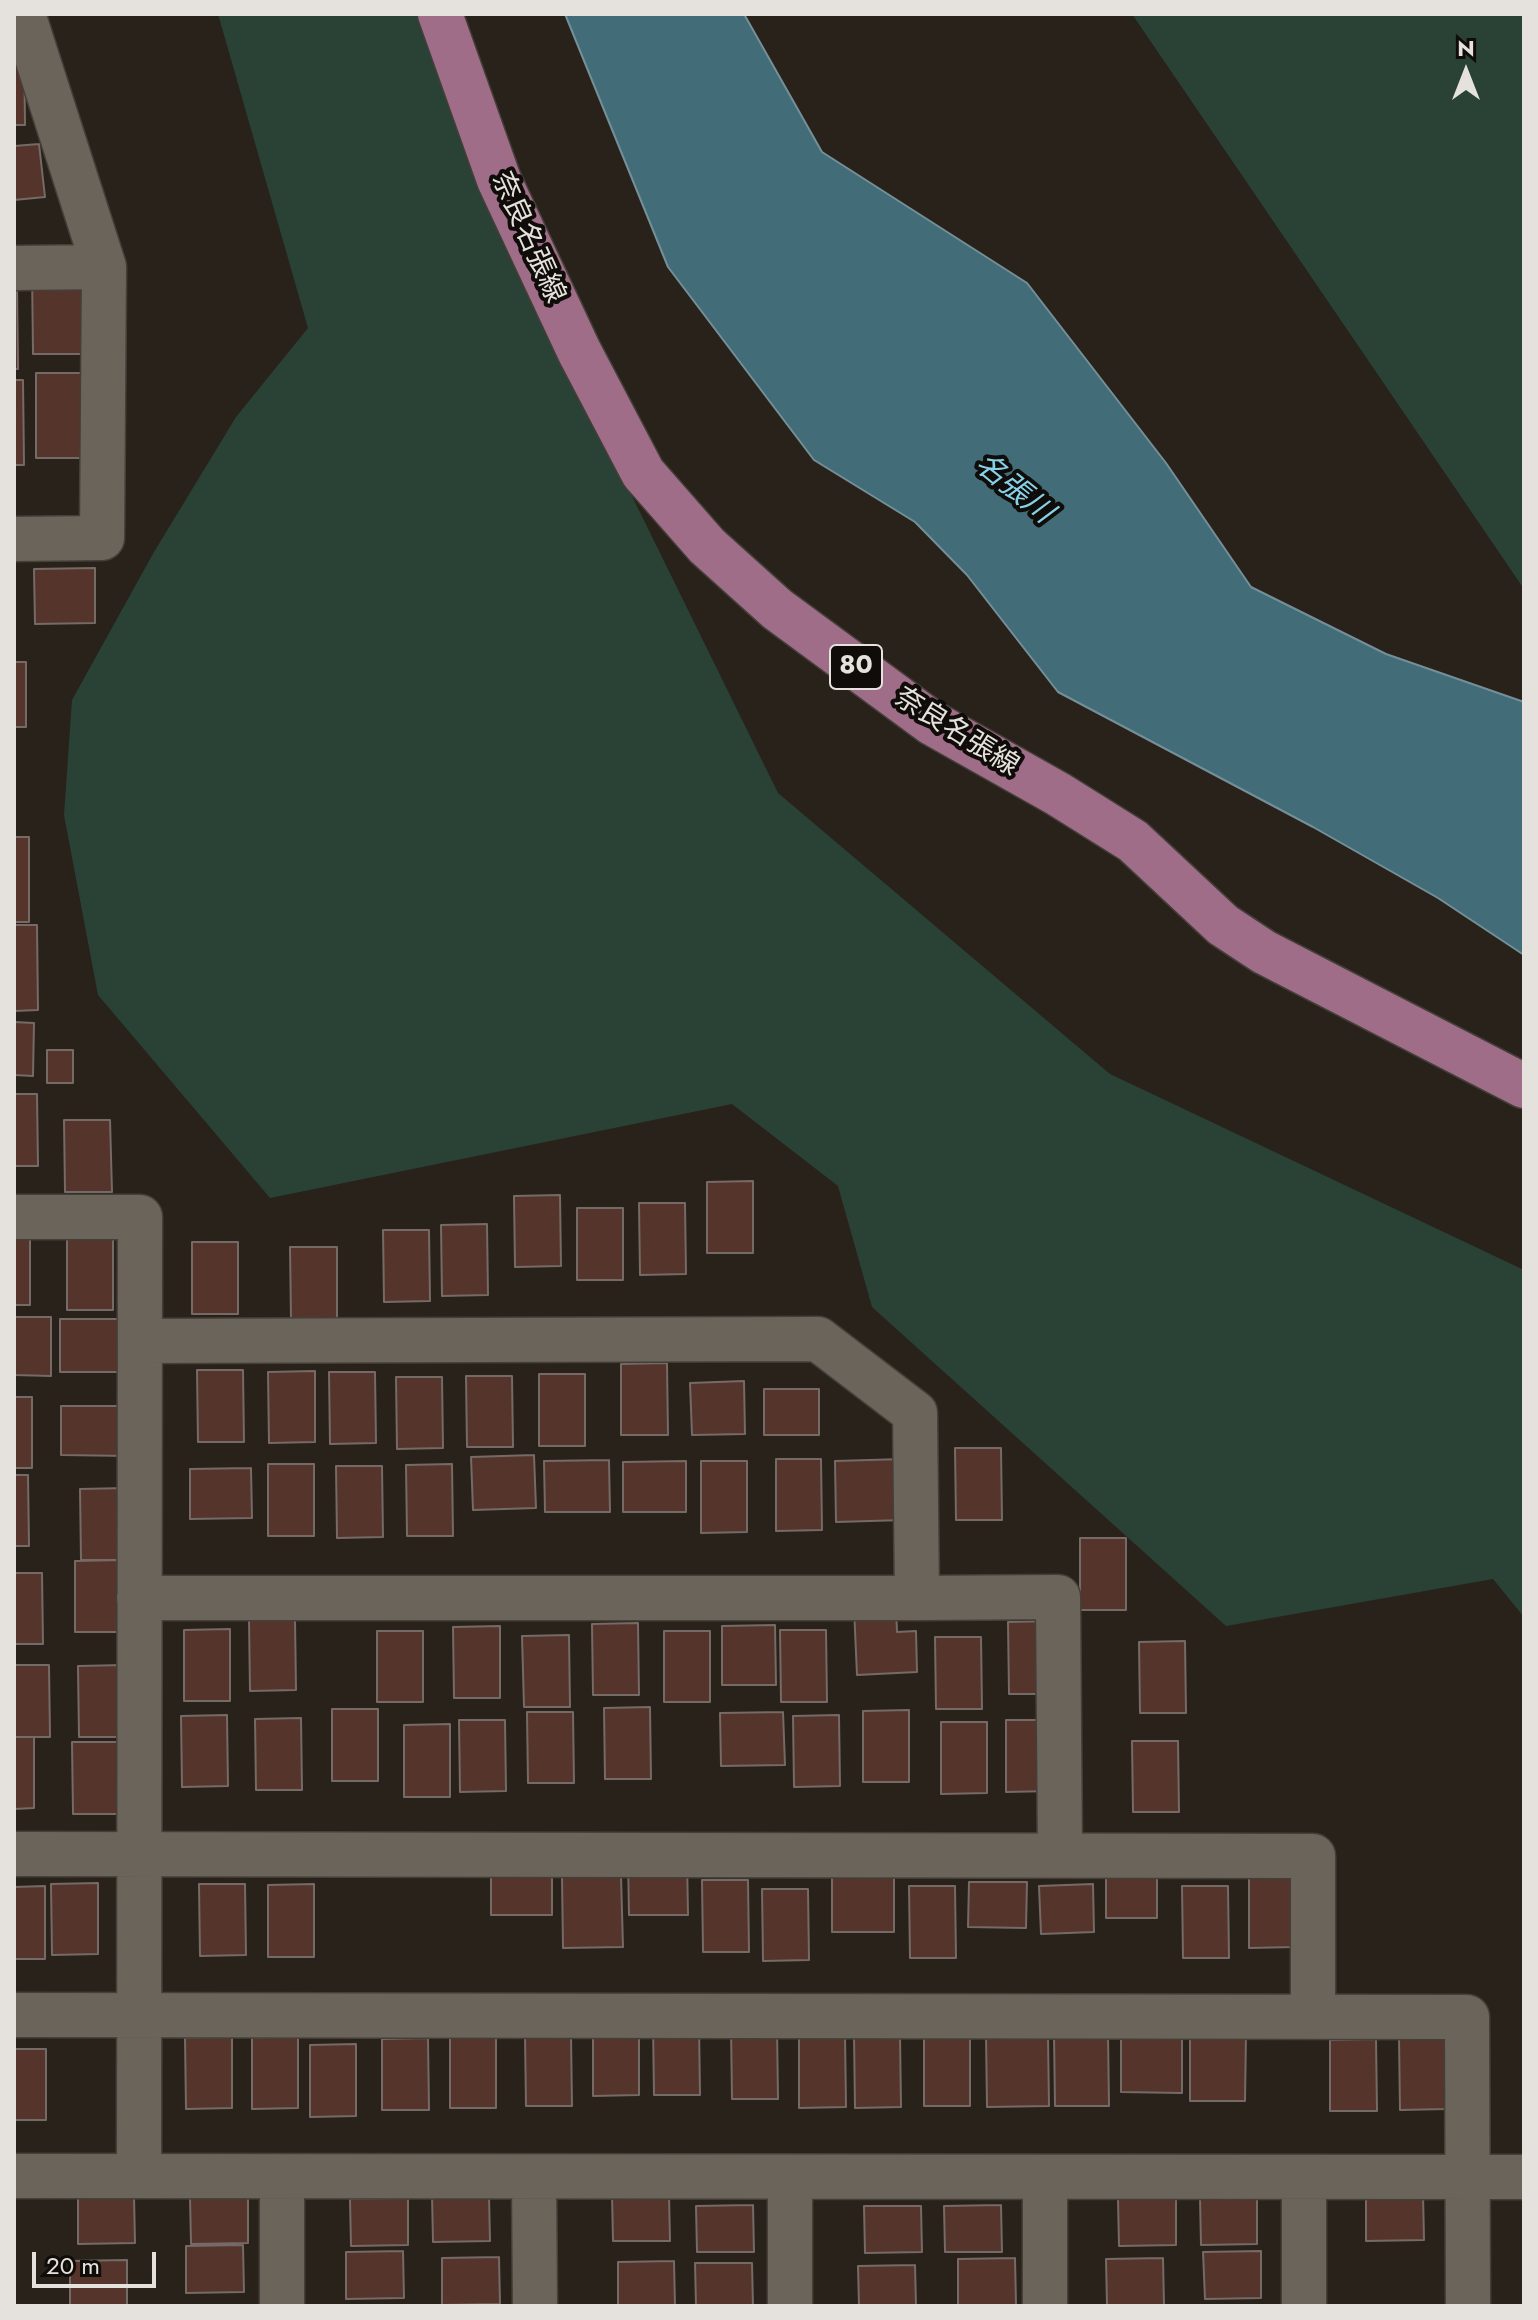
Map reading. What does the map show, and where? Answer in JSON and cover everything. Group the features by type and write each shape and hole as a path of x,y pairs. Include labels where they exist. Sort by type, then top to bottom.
{"main road":[{"name":"奈良名張線","path":"440,14 499,180 579,351 643,473 707,546 777,609 932,723 1058,794 1133,841 1223,925 1264,952 1524,1086"}],"street":[{"path":"14,539 102,538 104,267 23,14"},
{"path":"14,268 104,267"},
{"path":"14,1217 140,1217 139,2175"},
{"path":"140,1341 818,1339 915,1413 917,1598"},
{"path":"139,1598 1058,1597 1060,1855"},
{"path":"14,1854 1313,1856 1313,2016"},
{"path":"14,2015 1467,2017 1468,2306"},
{"path":"14,2176 1524,2177"},
{"path":"534,2177 535,2306"},
{"path":"282,2178 282,2306"},
{"path":"790,2178 790,2306"},
{"path":"1045,2178 1045,2306"},
{"path":"1304,2178 1304,2306"}],"green space":[{"path":"218,14 421,14 571,372 778,793 1110,1074 1524,1270 1524,1617 1493,1579 1226,1626 872,1307 838,1186 732,1104 270,1198 98,995 64,815 72,700 154,552 236,417 308,328"},
{"path":"1132,14 1524,14 1524,589"}],"water":[{"name":"名張川","path":"565,14 744,14 822,152 1027,283 1166,463 1251,587 1386,654 1524,702 1524,955 1438,898 1313,827 1058,692 967,575 915,522 814,460 668,267"}],"building":[{"path":"14,40 24,40 25,125 14,125"},
{"path":"39,144 45,197 14,200 14,146"},
{"path":"92,269 93,354 33,354 32,270"},
{"path":"14,284 17,284 18,369 14,369"},
{"path":"36,373 96,373 96,458 36,458"},
{"path":"14,380 23,380 24,465 14,465"},
{"path":"95,568 95,623 35,624 34,569"},
{"path":"14,662 26,662 26,727 14,727"},
{"path":"14,837 29,837 29,922 14,922"},
{"path":"14,925 37,925 38,1010 14,1011"},
{"path":"14,1022 34,1023 33,1076 14,1075"},
{"path":"47,1050 73,1050 73,1083 47,1083"},
{"path":"14,1094 37,1094 38,1166 14,1166"},
{"path":"64,1120 110,1120 112,1192 65,1192"},
{"path":"753,1181 753,1253 707,1253 707,1182"},
{"path":"560,1195 561,1266 515,1267 514,1196"},
{"path":"639,1203 685,1203 686,1274 640,1275"},
{"path":"577,1208 623,1208 623,1280 577,1280"},
{"path":"487,1224 488,1295 442,1296 441,1225"},
{"path":"383,1230 429,1230 430,1301 384,1302"},
{"path":"14,1233 30,1233 30,1305 14,1305"},
{"path":"113,1238 113,1310 67,1310 67,1239"},
{"path":"192,1242 238,1242 238,1314 192,1314"},
{"path":"290,1247 337,1247 337,1318 291,1319"},
{"path":"14,1317 51,1317 51,1376 14,1375"},
{"path":"60,1319 126,1319 126,1372 60,1372"},
{"path":"667,1363 668,1435 621,1435 621,1364"},
{"path":"197,1370 243,1370 244,1442 198,1442"},
{"path":"315,1371 315,1442 269,1443 268,1372"},
{"path":"329,1372 375,1372 376,1443 330,1444"},
{"path":"539,1374 585,1374 585,1446 539,1446"},
{"path":"466,1376 512,1376 513,1447 467,1447"},
{"path":"396,1377 442,1377 443,1448 397,1449"},
{"path":"744,1381 745,1434 692,1435 690,1383"},
{"path":"764,1389 819,1389 819,1435 764,1435"},
{"path":"14,1397 32,1397 32,1468 14,1468"},
{"path":"61,1406 129,1406 129,1456 61,1455"},
{"path":"955,1448 1001,1448 1002,1520 956,1520"},
{"path":"534,1455 536,1508 473,1510 471,1457"},
{"path":"776,1459 821,1459 822,1530 776,1531"},
{"path":"903,1459 904,1520 836,1522 835,1461"},
{"path":"609,1460 610,1512 545,1512 544,1461"},
{"path":"686,1461 686,1512 623,1512 623,1462"},
{"path":"701,1461 747,1461 747,1532 701,1533"},
{"path":"268,1464 314,1464 314,1536 268,1536"},
{"path":"452,1464 453,1536 407,1536 406,1465"},
{"path":"336,1466 382,1466 383,1537 337,1538"},
{"path":"251,1468 252,1518 190,1519 190,1469"},
{"path":"14,1475 28,1475 29,1546 14,1546"},
{"path":"126,1488 127,1560 81,1560 80,1489"},
{"path":"1080,1538 1126,1538 1126,1610 1080,1610"},
{"path":"121,1560 121,1632 75,1632 75,1561"},
{"path":"14,1573 42,1573 43,1644 14,1644"},
{"path":"896,1606 897,1632 916,1631 917,1672 857,1675 854,1608"},
{"path":"249,1619 295,1619 296,1690 250,1691"},
{"path":"1054,1621 1055,1694 1009,1694 1008,1622"},
{"path":"638,1623 639,1695 593,1695 592,1624"},
{"path":"775,1625 776,1685 722,1685 722,1626"},
{"path":"500,1626 500,1698 454,1698 453,1627"},
{"path":"230,1629 230,1701 184,1701 184,1630"},
{"path":"780,1630 826,1630 827,1702 781,1702"},
{"path":"377,1631 423,1631 423,1702 377,1702"},
{"path":"664,1631 710,1631 710,1702 664,1702"},
{"path":"569,1635 570,1707 524,1707 522,1636"},
{"path":"935,1637 981,1637 982,1709 936,1709"},
{"path":"1185,1641 1186,1713 1140,1713 1139,1642"},
{"path":"14,1665 49,1665 50,1737 14,1737"},
{"path":"124,1665 125,1737 79,1737 78,1666"},
{"path":"650,1707 651,1779 605,1779 604,1708"},
{"path":"332,1709 378,1709 378,1781 332,1781"},
{"path":"909,1710 909,1782 863,1782 863,1711"},
{"path":"527,1712 573,1712 574,1783 528,1783"},
{"path":"783,1712 785,1765 721,1766 720,1713"},
{"path":"227,1715 228,1786 182,1787 181,1716"},
{"path":"839,1715 840,1786 794,1787 793,1716"},
{"path":"301,1718 302,1790 256,1790 255,1719"},
{"path":"459,1720 505,1720 506,1791 460,1792"},
{"path":"1006,1720 1052,1720 1052,1791 1006,1792"},
{"path":"941,1722 987,1722 987,1793 941,1794"},
{"path":"450,1724 450,1797 404,1797 404,1725"},
{"path":"14,1737 34,1737 34,1808 14,1809"},
{"path":"1132,1741 1178,1741 1179,1812 1133,1812"},
{"path":"72,1742 118,1742 119,1814 73,1814"},
{"path":"687,1858 688,1915 629,1915 628,1859"},
{"path":"1157,1865 1157,1918 1106,1918 1106,1866"},
{"path":"832,1868 894,1868 894,1932 832,1932"},
{"path":"491,1873 552,1873 552,1915 491,1915"},
{"path":"621,1876 623,1947 563,1948 562,1877"},
{"path":"1249,1876 1295,1876 1295,1947 1249,1948"},
{"path":"702,1880 748,1880 749,1952 703,1952"},
{"path":"969,1882 1027,1882 1026,1928 968,1927"},
{"path":"98,1883 98,1954 52,1955 51,1884"},
{"path":"199,1884 245,1884 246,1955 200,1956"},
{"path":"314,1884 314,1957 268,1957 268,1885"},
{"path":"1093,1884 1094,1932 1041,1934 1039,1886"},
{"path":"45,1886 45,1959 14,1959 14,1887"},
{"path":"909,1886 955,1886 956,1958 910,1958"},
{"path":"1182,1886 1228,1886 1229,1958 1183,1958"},
{"path":"762,1889 808,1889 809,1960 763,1961"},
{"path":"699,2023 700,2095 654,2095 653,2024"},
{"path":"593,2024 639,2024 639,2095 593,2096"},
{"path":"731,2027 777,2027 778,2099 732,2099"},
{"path":"924,2034 970,2034 970,2106 924,2106"},
{"path":"1108,2034 1109,2106 1055,2106 1054,2035"},
{"path":"1190,2034 1246,2034 1245,2101 1190,2101"},
{"path":"525,2035 571,2035 572,2106 526,2106"},
{"path":"799,2035 845,2035 846,2107 799,2108"},
{"path":"854,2035 900,2035 901,2107 855,2108"},
{"path":"986,2035 1048,2035 1049,2106 987,2107"},
{"path":"450,2036 496,2036 496,2108 450,2108"},
{"path":"1121,2036 1182,2037 1182,2093 1121,2092"},
{"path":"232,2037 232,2108 186,2109 185,2038"},
{"path":"298,2037 298,2108 252,2109 252,2038"},
{"path":"428,2038 429,2110 382,2110 382,2039"},
{"path":"1399,2038 1446,2038 1446,2109 1400,2110"},
{"path":"1376,2039 1377,2111 1330,2111 1330,2040"},
{"path":"356,2044 356,2116 310,2117 310,2045"},
{"path":"14,2049 46,2049 46,2120 14,2120"},
{"path":"669,2193 670,2241 613,2241 612,2194"},
{"path":"1366,2193 1423,2193 1424,2240 1366,2241"},
{"path":"489,2194 490,2241 433,2242 432,2195"},
{"path":"134,2196 135,2243 78,2244 78,2197"},
{"path":"248,2196 248,2243 191,2244 190,2197"},
{"path":"408,2198 408,2245 351,2246 350,2199"},
{"path":"1176,2198 1176,2245 1119,2246 1118,2199"},
{"path":"1200,2198 1257,2198 1257,2244 1201,2245"},
{"path":"753,2205 754,2252 697,2252 696,2206"},
{"path":"1001,2205 1002,2252 945,2252 944,2206"},
{"path":"864,2206 921,2206 922,2252 865,2253"},
{"path":"243,2245 244,2292 186,2293 186,2246"},
{"path":"403,2251 404,2298 346,2299 346,2252"},
{"path":"1261,2251 1261,2298 1205,2299 1203,2252"},
{"path":"499,2257 500,2304 442,2305 442,2258"},
{"path":"1015,2258 1016,2305 958,2306 958,2259"},
{"path":"1163,2258 1164,2305 1107,2306 1106,2259"},
{"path":"127,2260 127,2306 70,2306 70,2261"},
{"path":"674,2261 675,2306 618,2306 618,2262"},
{"path":"695,2263 752,2263 753,2306 696,2306"},
{"path":"915,2265 916,2306 859,2306 858,2266"}]}
